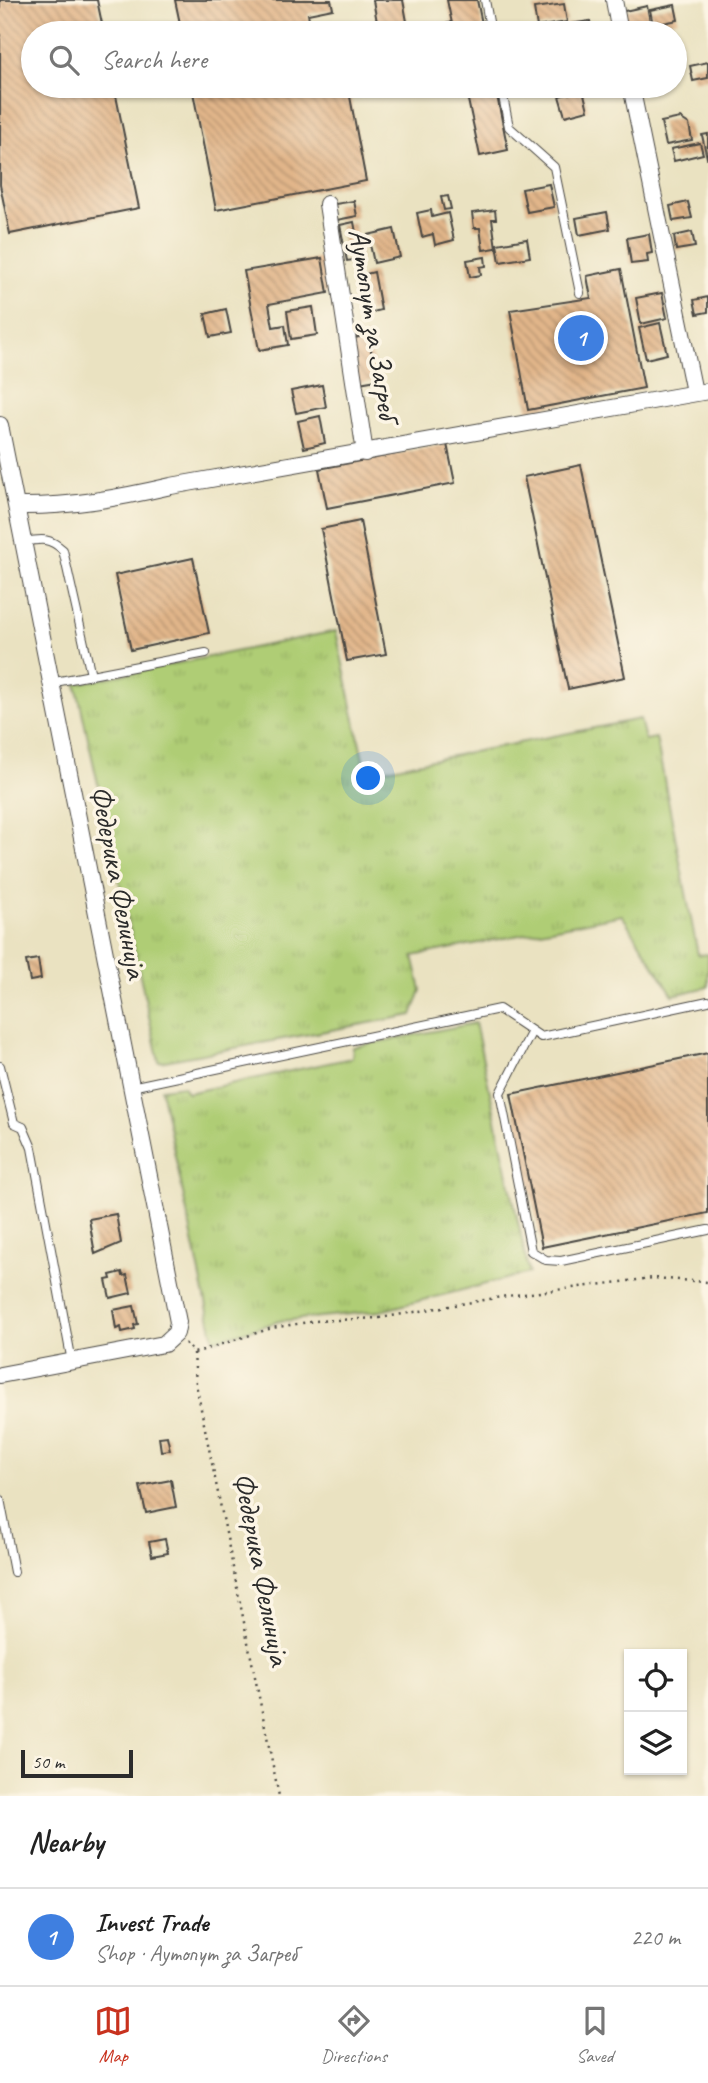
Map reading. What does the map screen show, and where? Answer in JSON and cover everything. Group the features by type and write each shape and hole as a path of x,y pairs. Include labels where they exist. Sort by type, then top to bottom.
{"street":[{"path":"614,0 618,21"},
{"path":"17,506 54,507 98,502 171,486 701,391 634,98"},
{"name":"Аутопут за Загреб","path":"327,204 365,453"},
{"name":"Федерика Фелинија","path":"1,431 175,1300 170,1338"},
{"path":"0,1376 170,1338"}],"lane":[{"path":"485,0 489,21"},
{"path":"503,98 509,127 554,167 580,293"},
{"path":"23,542 44,538 53,541 63,550 91,675"},
{"path":"50,683 206,653"},
{"path":"131,1087 499,1009 526,1025 531,1033 541,1037 708,1001"},
{"path":"531,1033 500,1093 531,1251 546,1260 561,1261 708,1230"},
{"path":"0,1066 14,1123 23,1127 32,1148 72,1362"},
{"path":"0,1499 14,1572"}],"path":[{"path":"170,1338 194,1353 272,1328 315,1321 380,1318 507,1296 653,1278 708,1282"},
{"name":"Федерика Фелинија","path":"194,1353 196,1384 279,1796"}],"green space":[{"path":"336,631 366,773 640,719 645,740 656,738 698,955 708,954 708,987 673,995 622,915 413,956 421,990 412,1015 159,1062 76,684"},
{"path":"475,1023 529,1273 380,1311 280,1321 214,1340 161,1089 183,1086 187,1093 352,1058 353,1047"}],"building":[{"path":"0,0 97,0 101,21 21,21 21,98 116,98 139,208 10,234 0,185"},
{"path":"175,0 331,0 333,9 308,14 309,21 179,21"},
{"path":"373,0 403,0 407,21 377,21"},
{"path":"447,0 477,0 481,21 451,21"},
{"path":"564,4 567,21 536,21 534,8"},
{"path":"675,5 678,20 652,21 650,10"},
{"path":"647,6 650,21 622,21 620,12"},
{"path":"708,62 708,78 693,81 690,66"},
{"path":"194,98 350,98 366,181 216,210"},
{"path":"468,98 497,98 508,150 480,156"},
{"path":"560,98 585,98 588,110 565,116"},
{"path":"680,118 689,124 692,140 666,145 661,122"},
{"path":"708,134 708,158 707,158 702,135"},
{"path":"700,143 703,154 674,161 671,149"},
{"path":"549,184 554,207 527,212 522,189"},
{"path":"448,196 451,209 444,210 441,197"},
{"path":"354,201 357,216 337,220 335,204"},
{"path":"688,202 692,218 673,221 670,206"},
{"path":"431,210 432,217 448,213 454,240 435,245 433,234 422,237 417,213"},
{"path":"495,210 496,219 492,219 496,248 483,250 480,228 474,228 472,213"},
{"path":"607,212 610,229 579,235 576,218"},
{"path":"354,222 361,259 347,261 340,225"},
{"path":"394,229 400,257 374,263 368,235"},
{"path":"692,232 695,247 676,250 674,236"},
{"path":"649,234 652,253 647,254 648,262 631,264 627,238"},
{"path":"527,239 530,257 500,262 497,244"},
{"path":"485,257 486,266 480,267 481,275 470,277 467,260"},
{"path":"322,258 328,293 269,304 273,327 285,325 288,345 259,350 244,271"},
{"path":"621,269 644,388 528,410 510,310 591,298 587,276"},
{"path":"374,272 381,310 369,313 362,275"},
{"path":"662,293 667,318 641,324 636,298"},
{"path":"708,297 708,312 697,314 694,300"},
{"path":"313,307 317,335 291,339 287,311"},
{"path":"226,309 231,333 210,337 205,314"},
{"path":"660,323 667,354 646,359 639,328"},
{"path":"368,335 377,380 359,383 350,339"},
{"path":"322,385 326,407 296,413 291,391"},
{"path":"320,416 325,443 304,448 298,421"},
{"path":"447,444 455,483 327,508 319,469"},
{"path":"581,465 625,677 568,689 524,477"},
{"path":"360,521 386,654 347,661 321,529"},
{"path":"193,558 209,633 131,650 115,575"},
{"path":"38,959 41,979 30,981 26,961"},
{"path":"708,1053 708,1213 542,1247 511,1094"},
{"path":"116,1214 121,1243 95,1254 89,1219"},
{"path":"122,1272 123,1276 127,1275 131,1293 110,1298 106,1280 111,1279 110,1275"},
{"path":"134,1306 138,1324 134,1325 135,1329 122,1332 121,1327 116,1329 113,1310"},
{"path":"167,1436 170,1450 161,1451 159,1437"},
{"path":"171,1480 176,1507 146,1513 140,1486"},
{"path":"165,1539 168,1553 152,1556 149,1542"}],"place":[{"name":"Invest Trade","path":"581,338"}]}
